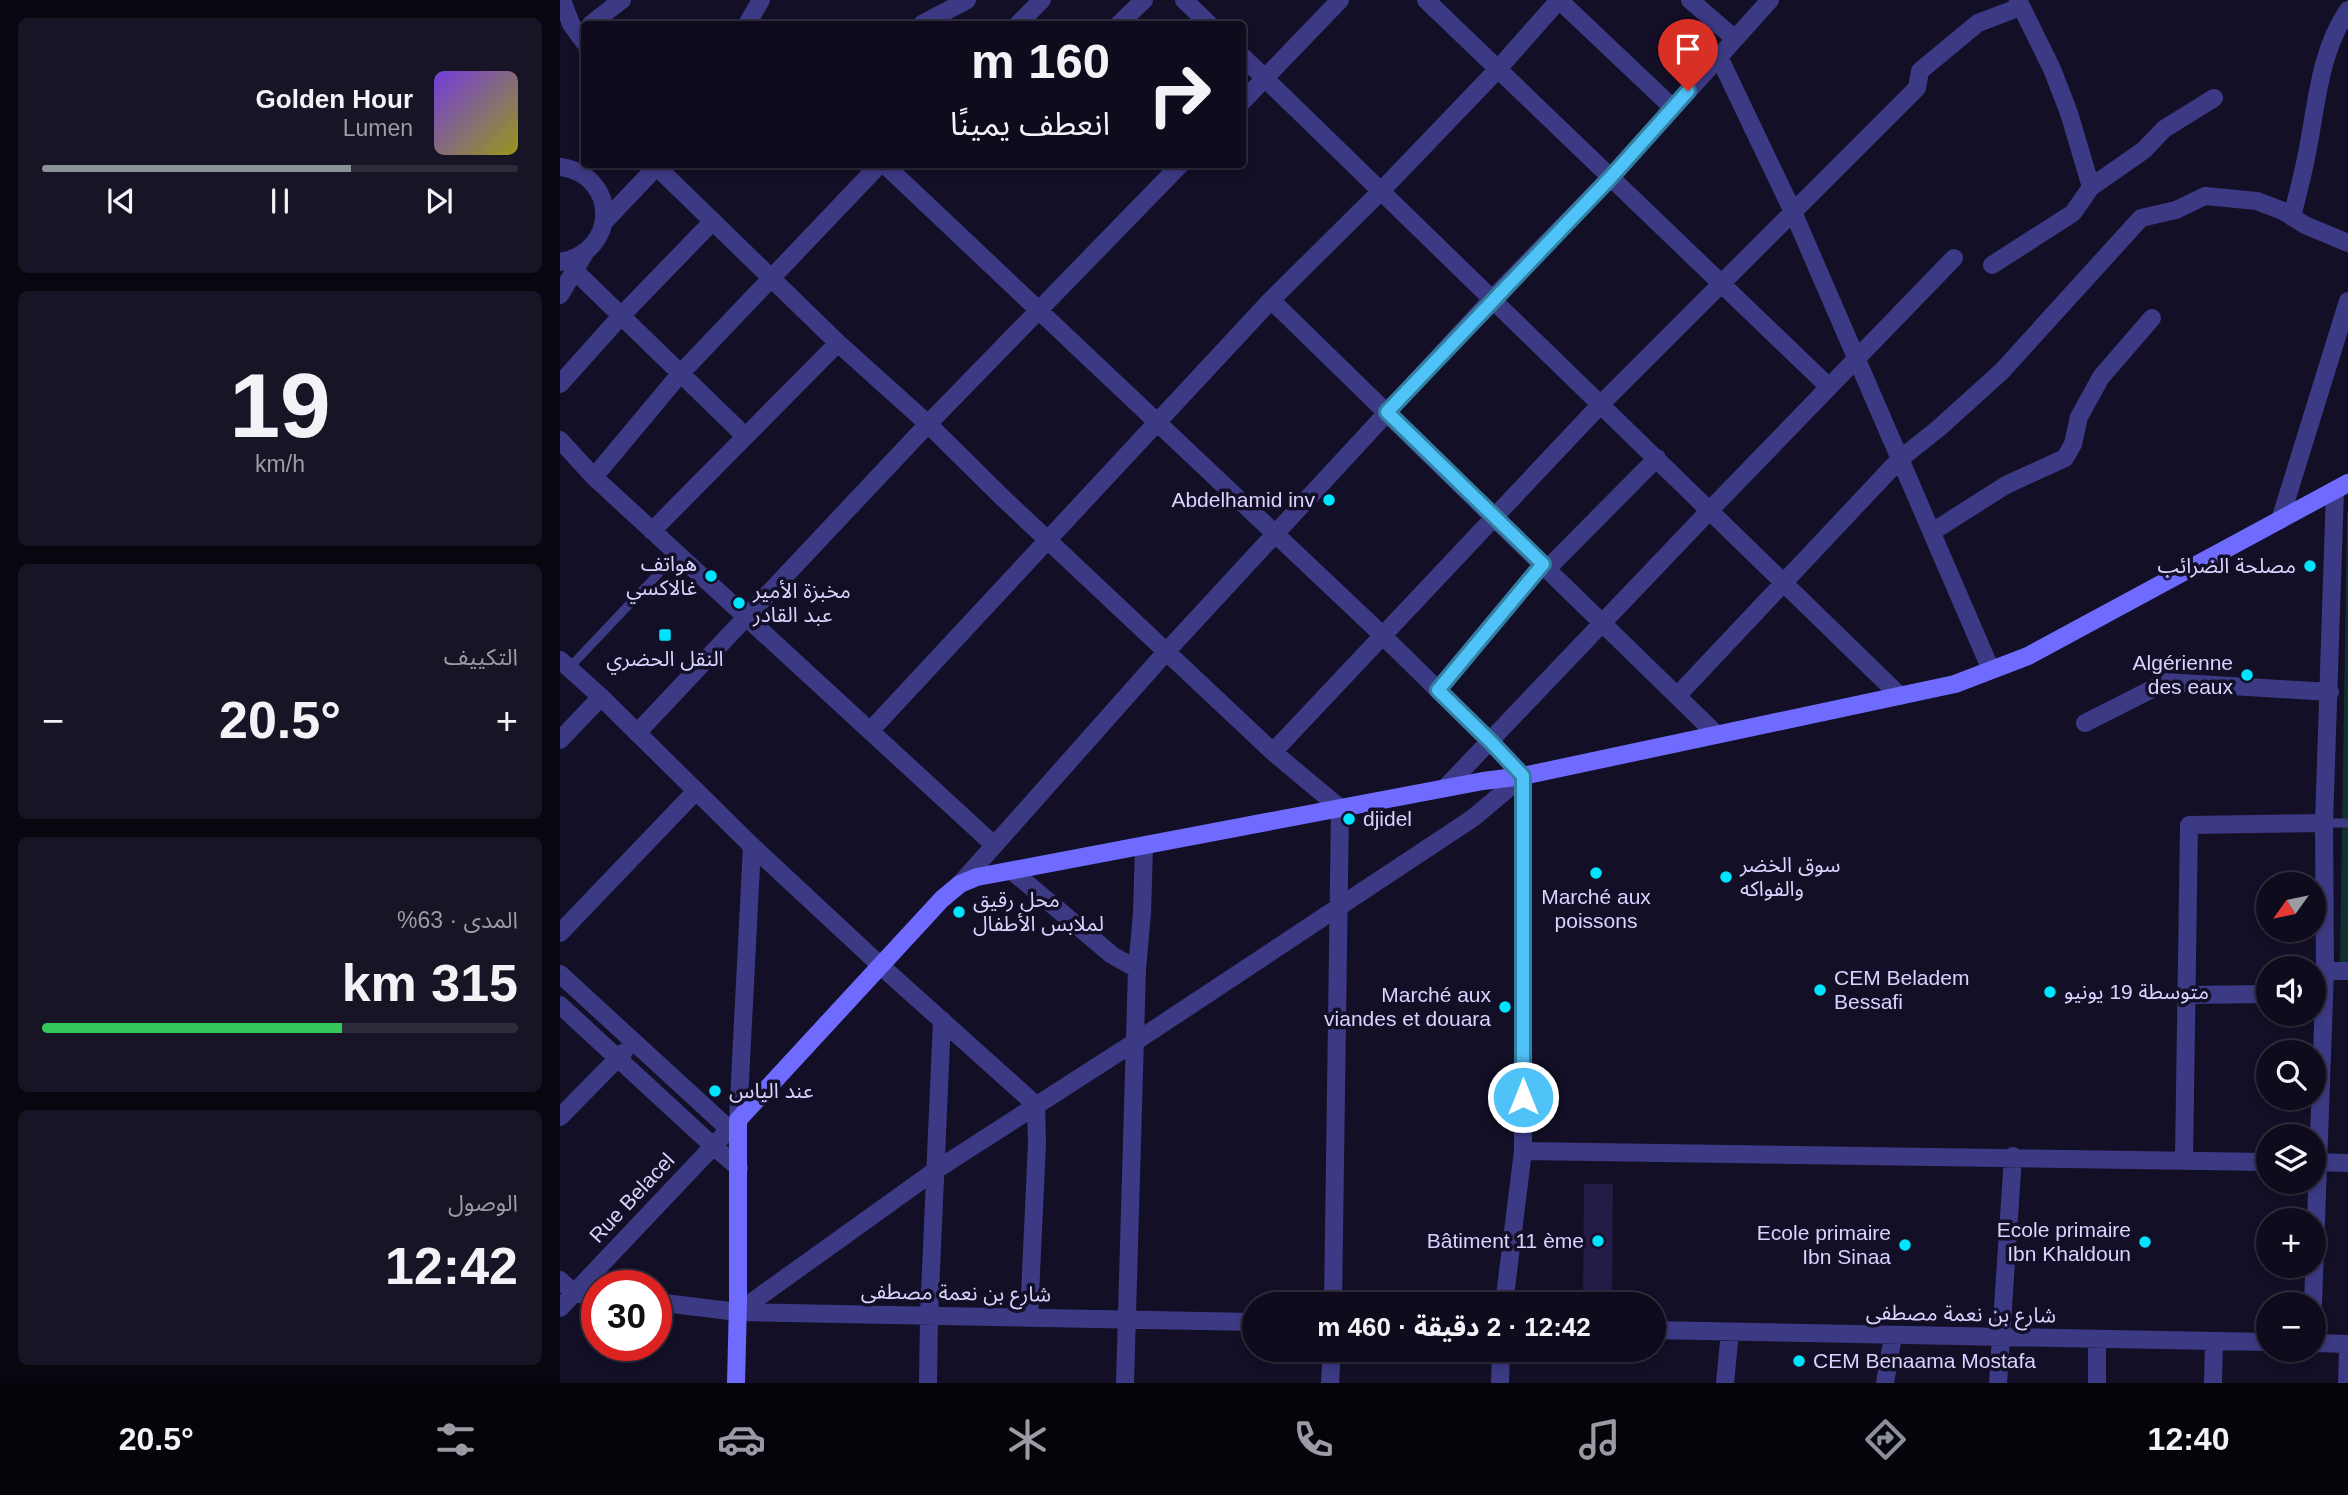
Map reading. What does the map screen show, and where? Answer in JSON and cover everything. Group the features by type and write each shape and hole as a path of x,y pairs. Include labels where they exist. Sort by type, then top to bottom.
{"main road":[{"path":"736,1383 738,1167 733,1125 942,899 960,884 977,877 1012,870 1445,788 1523,776 1955,684 2028,656 2342,486"}],"street":[{"path":"562,0 565,12 581,29"},
{"path":"598,21 622,0"},
{"path":"749,21 761,0"},
{"path":"928,21 967,0"},
{"path":"1021,21 1042,0"},
{"path":"1122,21 1144,0"},
{"path":"1246,98 1340,0"},
{"path":"1426,0 1829,387"},
{"path":"870,731 1271,300 1382,190 1498,69 1559,0 1673,108"},
{"path":"1690,0 1735,40"},
{"path":"960,884 1275,533 1493,298 1611,177 1770,0"},
{"path":"1192,2 1207,21"},
{"path":"1273,752 1601,404 1917,88 1920,71 1978,23 2019,3 2052,69 2069,113 2091,187"},
{"path":"2292,217 2307,153 2317,89 2334,30 2348,10"},
{"path":"1719,57 1793,212 1991,670"},
{"path":"1246,60 1900,696"},
{"path":"1992,265 2073,213 2091,187 2144,150 2164,129 2214,98"},
{"path":"560,167 578,172 591,181 604,207 604,222"},
{"path":"578,172 587,168"},
{"path":"560,295 568,267 573,260 594,245 604,222 656,168"},
{"path":"660,168 838,343 1166,652 1273,752 1340,808 1333,1292"},
{"path":"594,477 680,374 878,168"},
{"path":"886,168 1383,636 1523,776 1523,1151 1505,1292"},
{"path":"637,733 928,425 1177,168"},
{"path":"1677,696 1900,459 2002,371 2141,218 2176,209 2205,196 2257,201 2348,243"},
{"path":"560,384 713,221"},
{"path":"1445,788 1954,258"},
{"path":"568,267 745,436"},
{"path":"1271,300 1716,734"},
{"path":"2280,520 2348,301"},
{"path":"1932,532 2006,485 2065,458 2073,444 2079,417 2101,377 2152,318"},
{"path":"652,531 838,343"},
{"path":"560,440 594,477 994,845"},
{"path":"1438,690 1545,566 1657,458"},
{"path":"2325,956 2324,823 2342,486"},
{"path":"564,664 752,846 1036,1105 1037,1143 1029,1317"},
{"path":"2085,723 2166,682 2330,692"},
{"path":"560,740 601,697"},
{"path":"738,1312 936,1170 1135,1042 1472,818 1523,776"},
{"path":"560,933 696,791"},
{"path":"2184,1160 2189,825 2324,823"},
{"path":"733,1125 752,846"},
{"path":"1125,1383 1137,969 1144,846"},
{"path":"1012,870 1112,955 1137,969"},
{"path":"2326,971 2348,971"},
{"path":"560,974 634,1042 733,1125"},
{"path":"2186,995 2256,994"},
{"path":"560,1005 738,1167"},
{"path":"928,1383 942,1020"},
{"path":"2317,1124 2318,1026"},
{"path":"560,1117 634,1042"},
{"name":"Rue Belacel","path":"560,1308 733,1125"},
{"path":"1523,1151 2256,1161"},
{"path":"1998,1383 2013,1156"},
{"path":"2326,1162 2348,1163"},
{"path":"2313,1292 2315,1194"},
{"path":"560,1280 574,1293 581,1294"},
{"name":"شارع بن نعمة مصطفى","path":"672,1304 738,1312 1242,1322"},
{"name":"شارع بن نعمة مصطفى","path":"1666,1330 2256,1342"},
{"path":"1725,1383 1730,1332"},
{"path":"1885,1383 1892,1336"},
{"path":"2097,1340 2097,1383"},
{"path":"2213,1383 2214,1342"},
{"path":"2326,1343 2348,1344"},
{"path":"2347,1383 2348,1352"},
{"path":"1330,1383 1331,1362"},
{"path":"1500,1383 1501,1362"}],"lane":[{"path":"564,664 677,554"},
{"path":"2324,823 2348,822"}],"green space":[{"path":"2347,512 2348,962 2340,962"}],"building":[{"name":"Bâtiment 11 ème","path":"1584,1184 1613,1184 1612,1292 1583,1292"}],"place":[{"name":"Abdelhamid inv","path":"1329,500"},
{"name":"مصلحة الضرائب","path":"2310,566"},
{"name":"هواتف غالاكسي","path":"711,576"},
{"name":"مخبزة الأمير عبد القادر","path":"739,603"},
{"name":"النقل الحضري","path":"665,635"},
{"name":"Algérienne des eaux","path":"2247,675"},
{"name":"djidel","path":"1349,819"},
{"name":"Marché aux poissons","path":"1596,873"},
{"name":"سوق الخضر والفواكه","path":"1726,877"},
{"name":"محل رقيق لملابس الأطفال","path":"959,912"},
{"name":"CEM Beladem Bessafi","path":"1820,990"},
{"name":"متوسطة 19 يونيو","path":"2050,992"},
{"name":"Marché aux viandes et douara","path":"1505,1007"},
{"name":"عند الياس","path":"715,1091"},
{"name":"Bâtiment 11 ème","path":"1598,1241"},
{"name":"Ecole primaire Ibn Khaldoun","path":"2145,1242"},
{"name":"Ecole primaire Ibn Sinaa","path":"1905,1245"},
{"name":"CEM Benaama Mostafa","path":"1799,1361"}],"route":[{"path":"1523,1097 1523,776 1438,690 1543,564 1387,412 1611,177 1688,91"}]}
